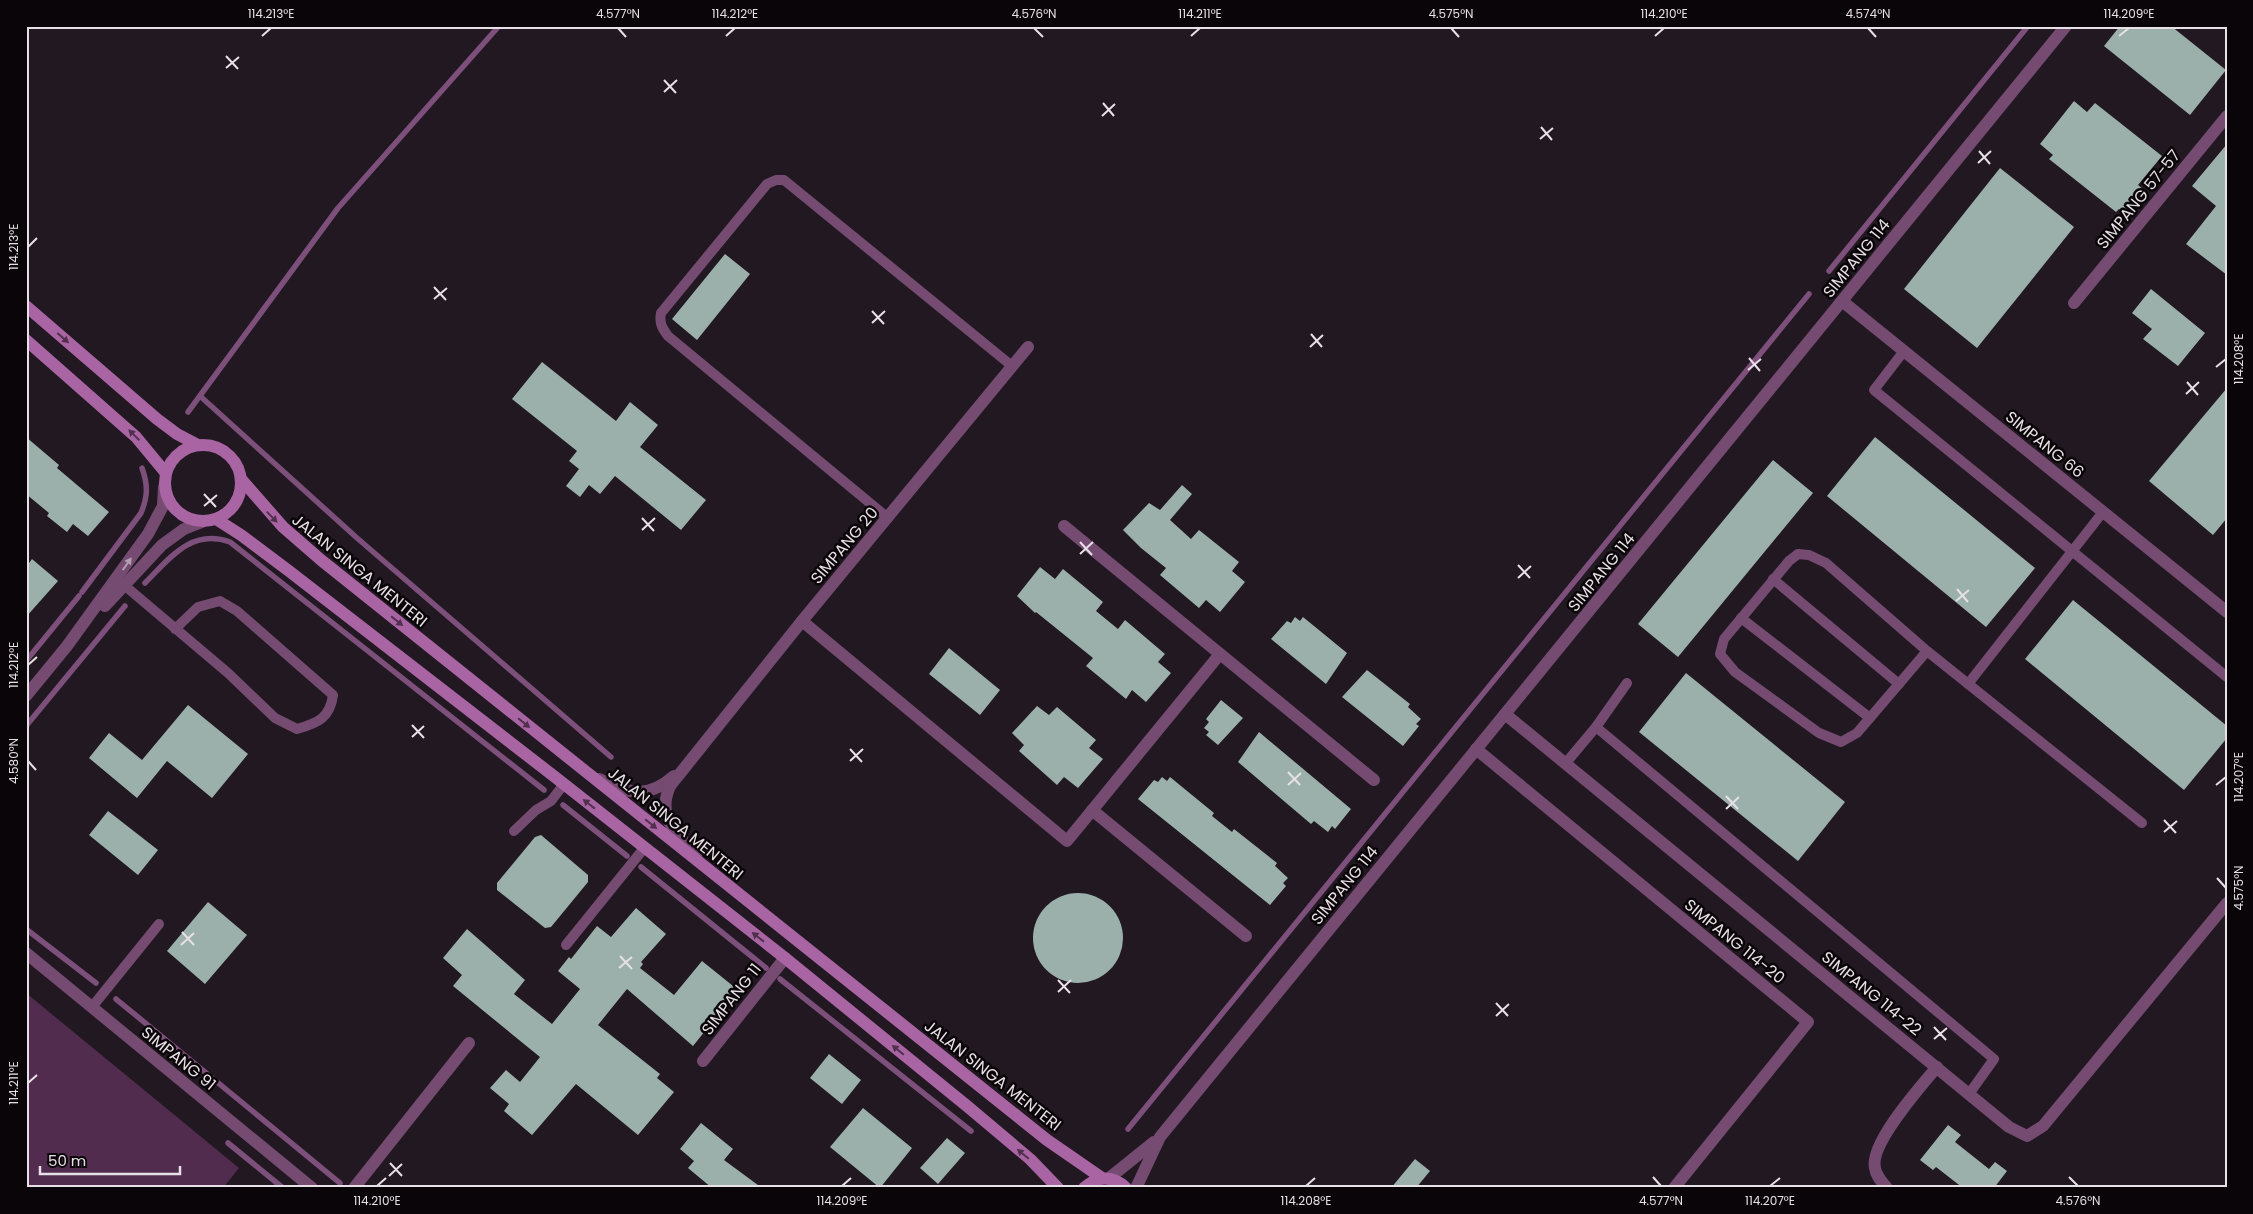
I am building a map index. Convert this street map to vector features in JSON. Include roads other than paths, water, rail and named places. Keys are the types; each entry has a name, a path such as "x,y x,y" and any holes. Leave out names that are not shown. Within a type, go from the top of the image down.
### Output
{"main road":[{"path":"26,306 157,419 177,434 198,445"},
{"path":"26,340 136,437 165,472"},
{"path":"198,445 213,446 227,453 237,465 241,479 240,492 235,504 227,513 216,519 202,522 188,519 176,511 168,500 164,487 165,472 172,459 184,449 198,445"},
{"name":"JALAN SINGA MENTERI","path":"241,479 282,527 587,774 1048,1140 1105,1179 1118,1182 1126,1188"},
{"path":"216,519 258,547 785,958 1030,1159 1058,1188"},
{"path":"1084,1188 1091,1182 1105,1179"}],"street":[{"name":"SIMPANG 114","path":"1136,1188 1160,1138 2066,26"},
{"name":"SIMPANG 57-57","path":"2074,302 2227,116"},
{"name":"SIMPANG 66","path":"1842,301 2227,612"},
{"name":"SIMPANG 20","path":"685,766 1028,347"},
{"path":"67,646 159,516 163,506 164,487"},
{"path":"26,696 67,646 162,544 184,529 202,522"},
{"path":"1064,526 1374,780"},
{"path":"802,621 1067,841 1220,654"},
{"name":"SIMPANG 114-22","path":"1505,714 1969,1094 2010,1127 2027,1136 2043,1126 2227,903"},
{"name":"SIMPANG 114-20","path":"1476,750 1808,1022 1674,1188"},
{"path":"587,774 633,793 646,792 659,787 685,766"},
{"path":"685,766 665,796 665,815 678,835 712,873"},
{"path":"1092,810 1246,936"},
{"name":"SIMPANG 91","path":"26,953 312,1188"},
{"name":"SIMPANG 11","path":"703,1061 785,958"},
{"path":"354,1188 469,1043"},
{"path":"1887,1188 1879,1178 1874,1166 1877,1150 1883,1135 1936,1067"},
{"name":"SIMPANG 114","path":"1105,1179 1160,1138"}],"lane":[{"path":"888,518 668,336 662,329 661,314 767,184 776,180 784,180 1012,366"},
{"path":"1904,351 1874,390 2227,678"},
{"path":"1968,684 2103,512"},
{"path":"1927,651 1857,733 1841,742 1820,732 1735,672 1720,654 1724,640 1772,580 1798,554 1809,555 1826,563 1927,651 2142,823"},
{"path":"1772,580 1899,684"},
{"path":"124,585 276,718 297,729 317,724 331,708 333,695 237,611 220,601 198,607 176,629"},
{"path":"1741,618 1870,718"},
{"path":"1565,764 1596,727 1627,682"},
{"path":"1596,727 1994,1059 1969,1094"},
{"path":"514,831 536,810 551,801 564,784"},
{"path":"566,945 645,847"},
{"path":"92,1007 158,924"}],"waterway":[{"path":"188,412 338,208 499,26"},
{"path":"1829,271 2028,26"},
{"path":"1128,1129 1809,294"},
{"path":"200,396 357,538 611,757"},
{"path":"82,592 141,513 146,491 142,468"},
{"path":"145,583 172,556 192,542 204,539 230,542 544,790"},
{"path":"26,661 79,596"},
{"path":"26,726 125,606"},
{"path":"563,805 627,856"},
{"path":"641,867 766,968"},
{"path":"26,929 96,983"},
{"path":"780,979 971,1131"},
{"path":"116,999 340,1183"},
{"path":"228,1143 283,1188"}]}
